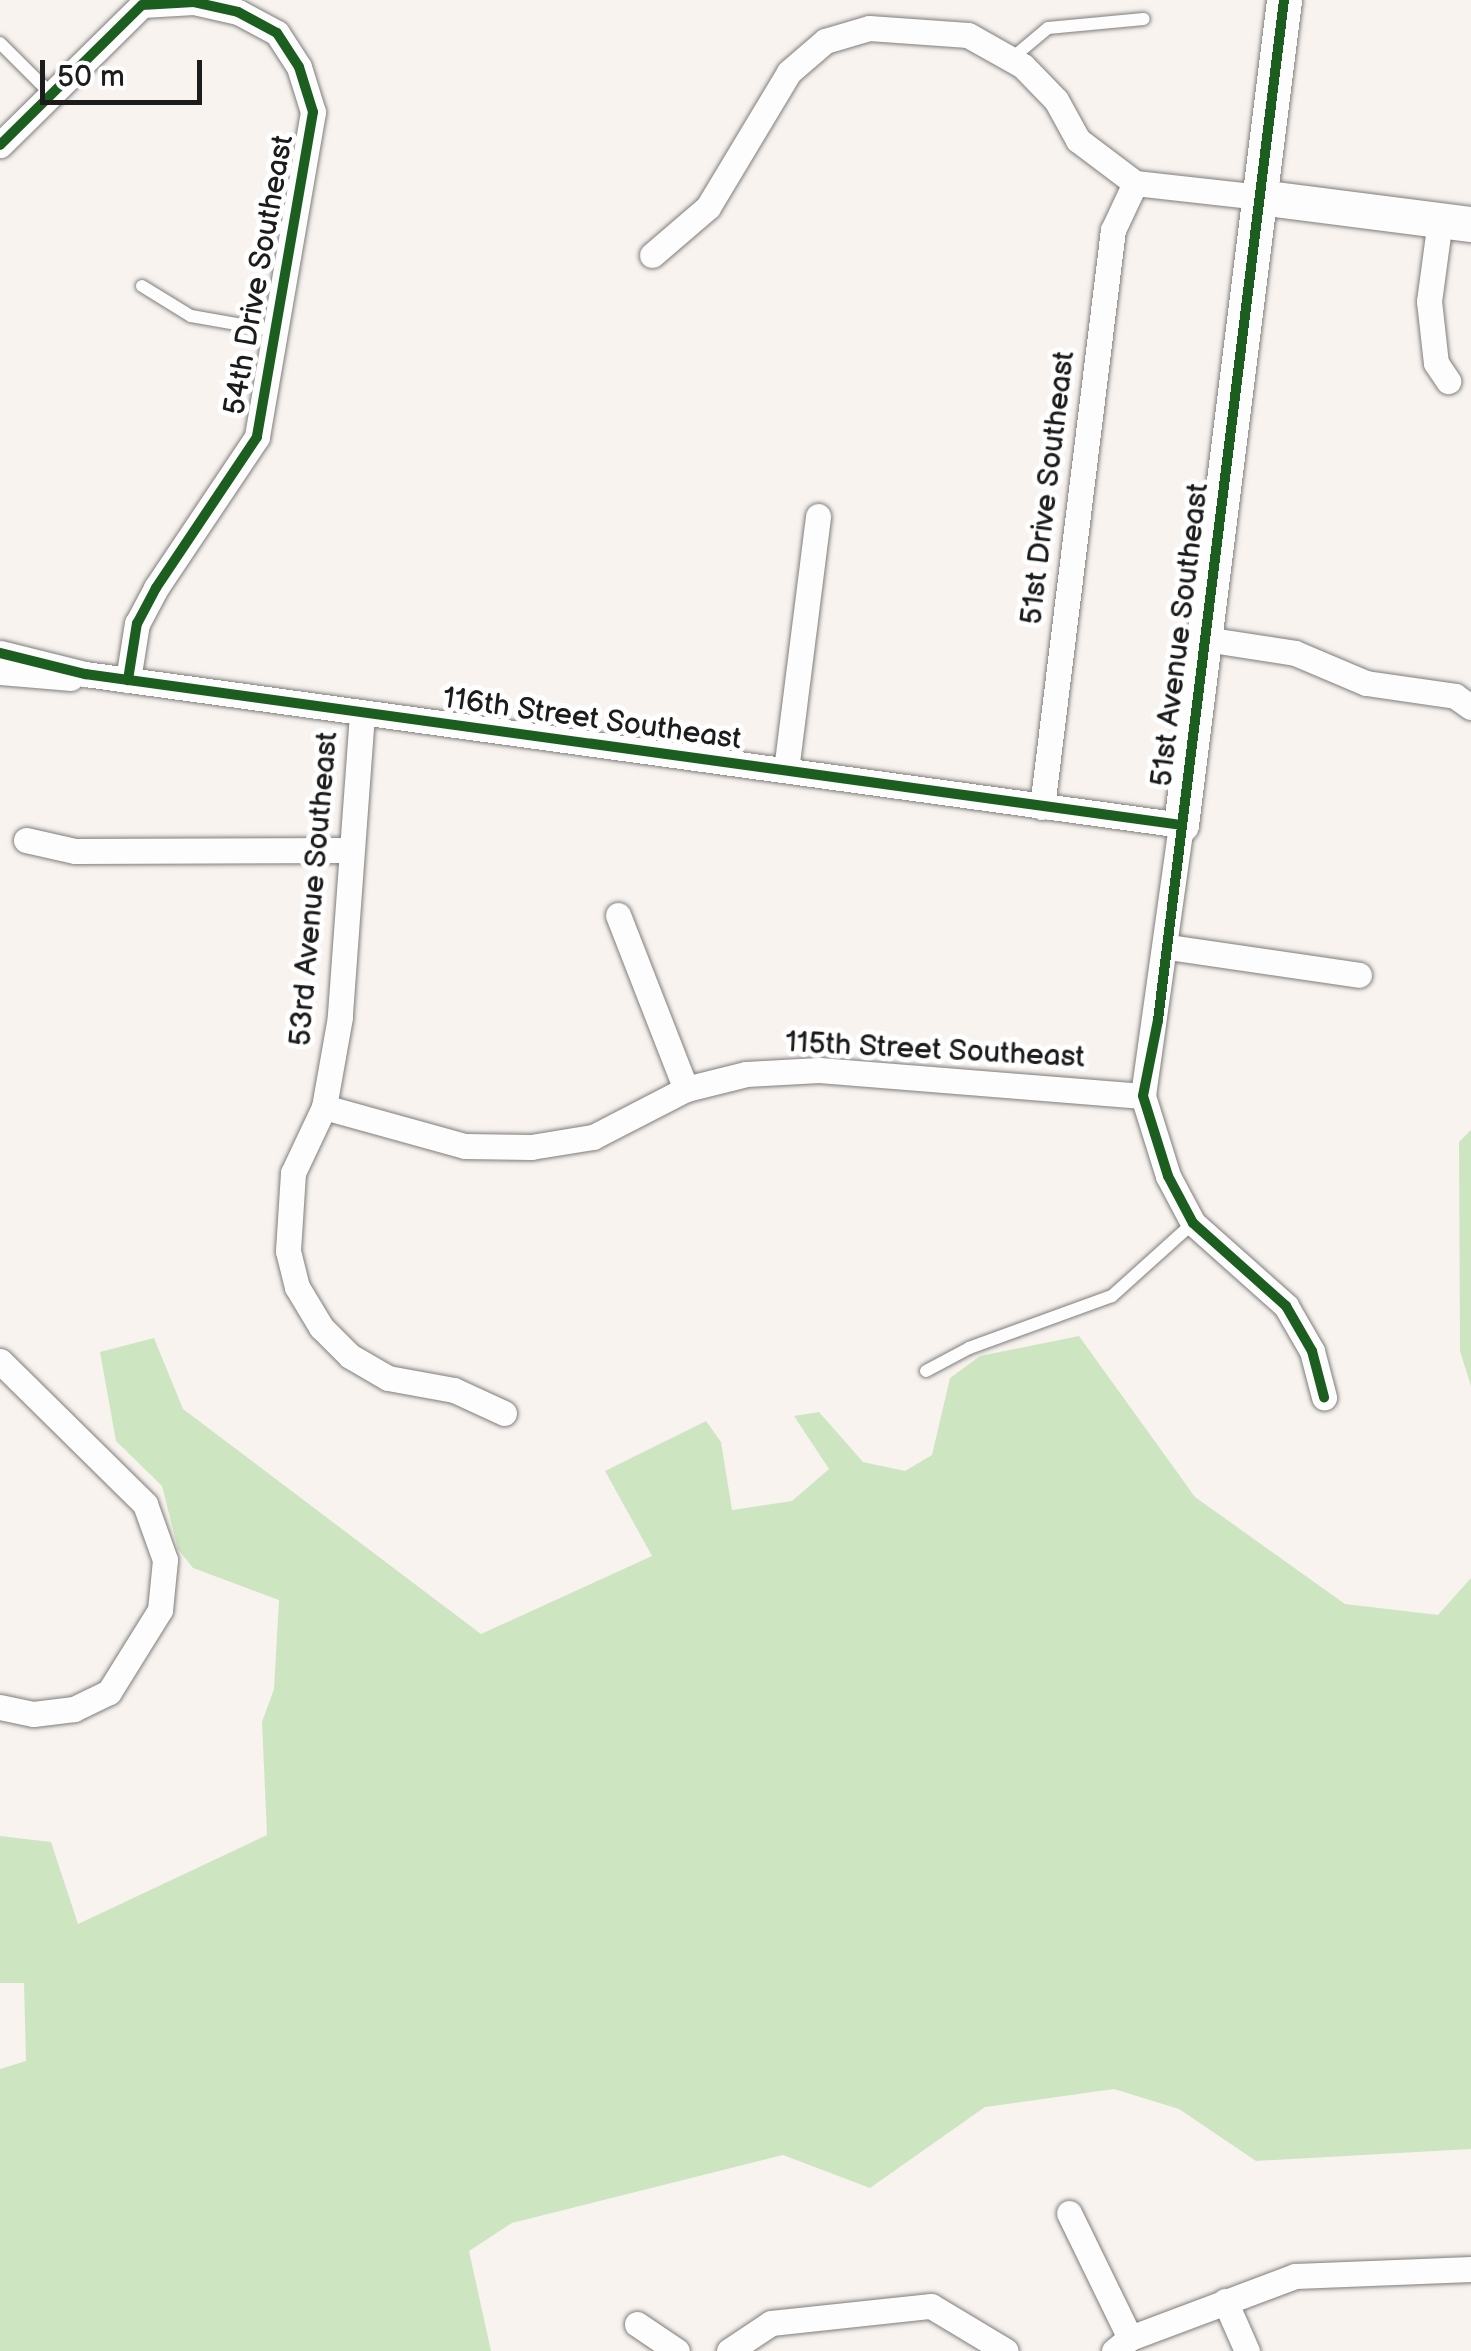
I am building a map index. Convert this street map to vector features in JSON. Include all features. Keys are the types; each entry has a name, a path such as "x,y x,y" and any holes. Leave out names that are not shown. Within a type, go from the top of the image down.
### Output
{"street":[{"name":"51st Avenue Southeast","path":"1284,0 1168,947 1143,1096 1168,1176 1193,1223 1286,1306 1312,1351 1324,1397"},
{"name":"54th Drive Southeast","path":"49,92 142,6 194,2 238,12 277,32 299,66 313,112 257,436 137,623 128,680"},
{"path":"652,255 708,207 772,95 826,42 869,28 919,28 968,35 1011,60 1056,100 1078,140 1136,183 1455,222 1429,301 1436,362 1448,381"},
{"path":"0,145 49,92"},
{"name":"51st Drive Southeast","path":"1042,807 1113,230 1136,183"},
{"path":"786,770 818,516"},
{"path":"1205,639 1295,653 1366,683 1455,696 1471,707"},
{"name":"116th Street Southeast","path":"0,652 85,674 1181,825"},
{"name":"116th Street Southeast","path":"0,672 63,680 85,674"},
{"name":"53rd Avenue Southeast","path":"362,714 348,850 340,1017 324,1107 286,1206 288,1251 313,1314 350,1356 388,1378 454,1390 504,1413"},
{"path":"26,840 76,850 348,850"},
{"path":"618,914 686,1090"},
{"path":"1168,947 1359,976"},
{"name":"115th Street Southeast","path":"324,1107 464,1146 531,1147 593,1138 686,1090 746,1074 819,1070 1143,1096"},
{"path":"0,1361 145,1504 165,1560 160,1610 109,1692 74,1709 33,1714 0,1707"},
{"path":"1069,2213 1122,2345 1225,2300 1295,2276 1471,2268"},
{"path":"1225,2300 1247,2351"},
{"path":"729,2351 771,2323 930,2306 1006,2351"},
{"path":"638,2324 677,2351"}],"lane":[{"path":"1011,60 1048,28 1144,19"},
{"path":"0,43 49,92"},
{"path":"142,286 190,316 278,331"},
{"path":"926,1371 969,1348 1112,1296 1193,1223"}],"green space":[{"path":"1471,1130 1471,1386 1460,1351 1459,1142"},
{"path":"1079,1336 1195,1497 1345,1604 1438,1615 1471,1578 1471,2149 1256,2161 1179,2109 1114,2089 985,2107 870,2188 783,2155 512,2223 469,2251 491,2351 0,2351 0,2069 26,2061 24,1983 0,1983 0,1836 51,1842 78,1924 267,1835 262,1722 274,1689 279,1600 193,1568 178,1549 162,1486 116,1441 100,1352 154,1338 183,1409 481,1634 652,1556 605,1471 706,1421 721,1442 732,1510 792,1501 829,1469 794,1416 819,1412 863,1462 905,1471 932,1455 950,1378 980,1356"}],"cycle path":[{"path":"1284,0 1158,1020 1143,1096 1168,1176 1193,1223 1286,1306 1312,1351 1324,1397"},
{"path":"0,145 142,5 194,2 238,12 277,33 299,67 313,112 257,437 156,588 137,623 128,680"},
{"path":"0,653 85,674 1181,825"}]}
